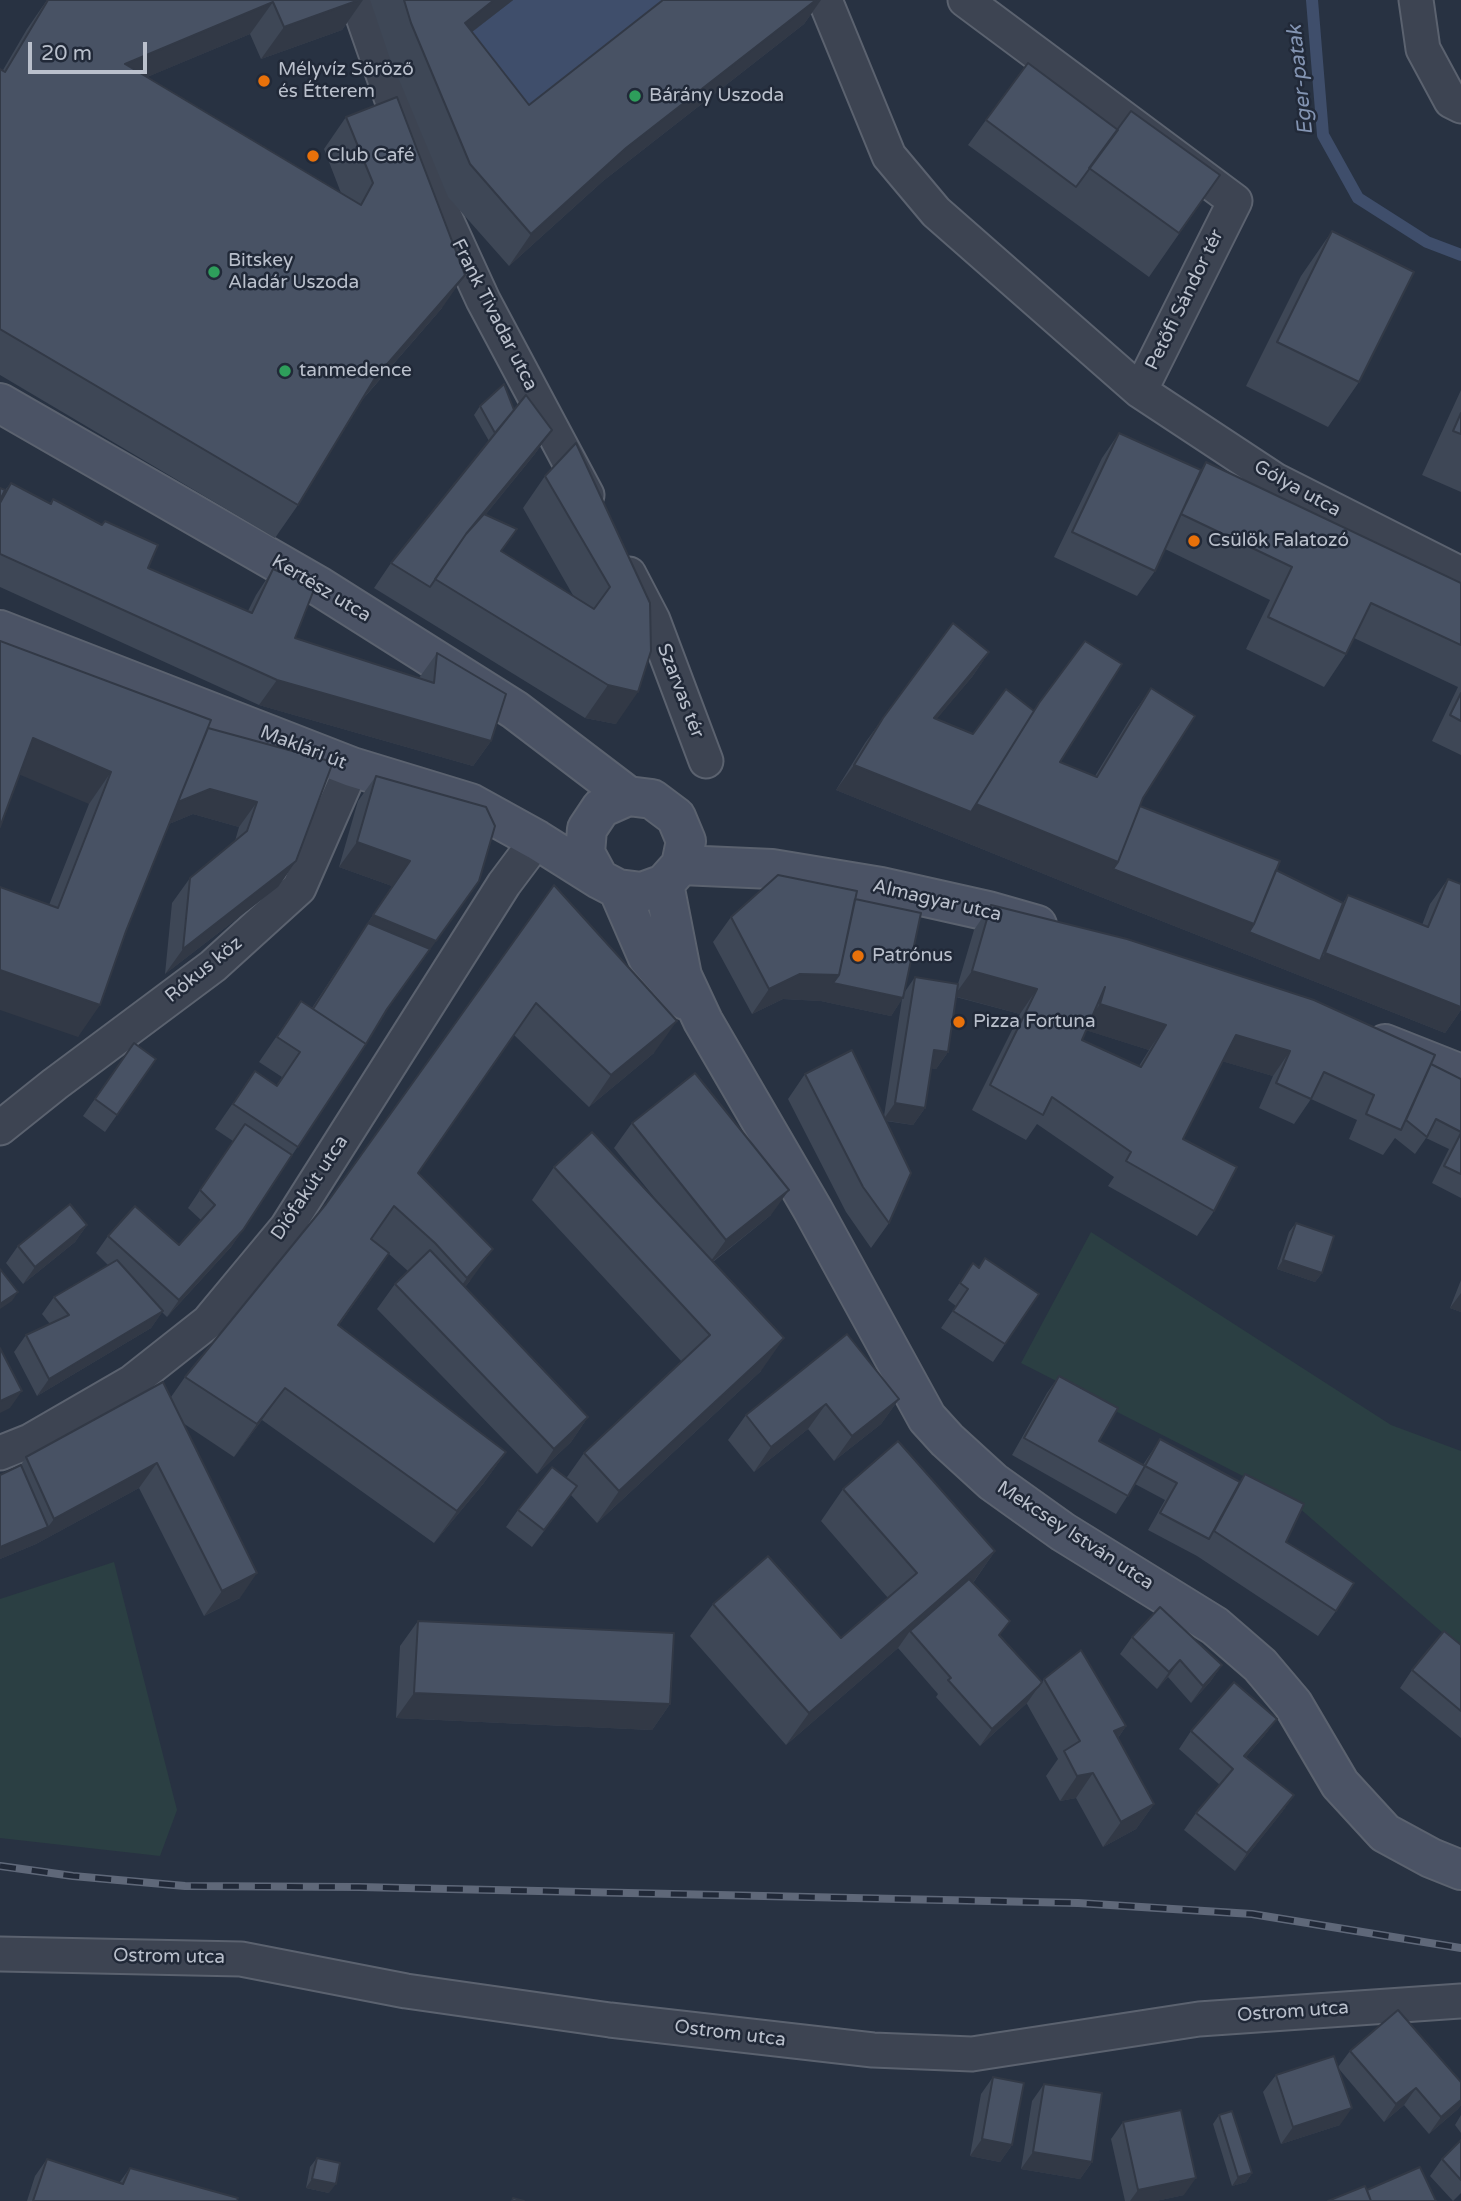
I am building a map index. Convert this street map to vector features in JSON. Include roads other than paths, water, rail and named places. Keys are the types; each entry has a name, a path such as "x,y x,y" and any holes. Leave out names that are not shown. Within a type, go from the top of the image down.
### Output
{"street":[{"name":"Frank Tivadar utca","path":"357,0 394,106 483,300 653,620"},
{"name":"Petőfi Sándor tér","path":"825,0 889,156 936,212 1140,391 1235,201 965,0"},
{"path":"1416,0 1423,49 1451,101 1461,106"},
{"name":"Gólya utca","path":"1140,391 1276,480 1461,574"},
{"name":"Kertész utca","path":"0,403 332,594 515,710 628,796"},
{"name":"Szarvas tér","path":"653,620 706,761"},
{"name":"Maklári út","path":"0,630 352,767 470,803 608,884"},
{"name":"Rókus köz","path":"0,1128 213,966 299,888 352,767"},
{"path":"628,796 652,799 676,817 686,841 673,874 642,892 608,884 585,853 587,829 601,808 628,796"},
{"name":"Diófakút utca","path":"0,1453 30,1441 132,1382 208,1322 287,1227 504,884 537,841"},
{"name":"Almagyar utca","path":"673,874 772,869 881,887 988,911 1069,933"},
{"name":"Mekcsey István utca","path":"673,874 682,976 703,1021 813,1210 927,1418 993,1482 1063,1532 1215,1626 1260,1665 1293,1704 1340,1784 1385,1833 1431,1858 1461,1870"},
{"name":"Mekcsey István utca","path":"608,884 648,958 703,1021"},
{"path":"1358,1033 1461,1074"},
{"name":"Ostrom utca","path":"0,1954 241,1959 406,1991 610,2020 873,2050 972,2054 1199,2019 1461,2001"}],"water":[{"path":"513,0 682,0 506,137 442,55"}],"waterway":[{"name":"Eger-patak","path":"1312,0 1323,135 1358,198 1427,242 1461,255"}],"railway":[{"path":"0,1866 185,1886 359,1887 1078,1903 1252,1914 1461,1948"}],"place":[{"name":"Mélyvíz Söröző és Étterem","path":"264,81"},
{"name":"Bárány Uszoda","path":"635,96"},
{"name":"Club Café","path":"313,156"},
{"name":"Bitskey Aladár Uszoda","path":"214,272"},
{"name":"tanmedence","path":"285,371"},
{"name":"Csülök Falatozó","path":"1194,541"},
{"name":"Patrónus","path":"858,956"},
{"name":"Pizza Fortuna","path":"959,1022"}]}
